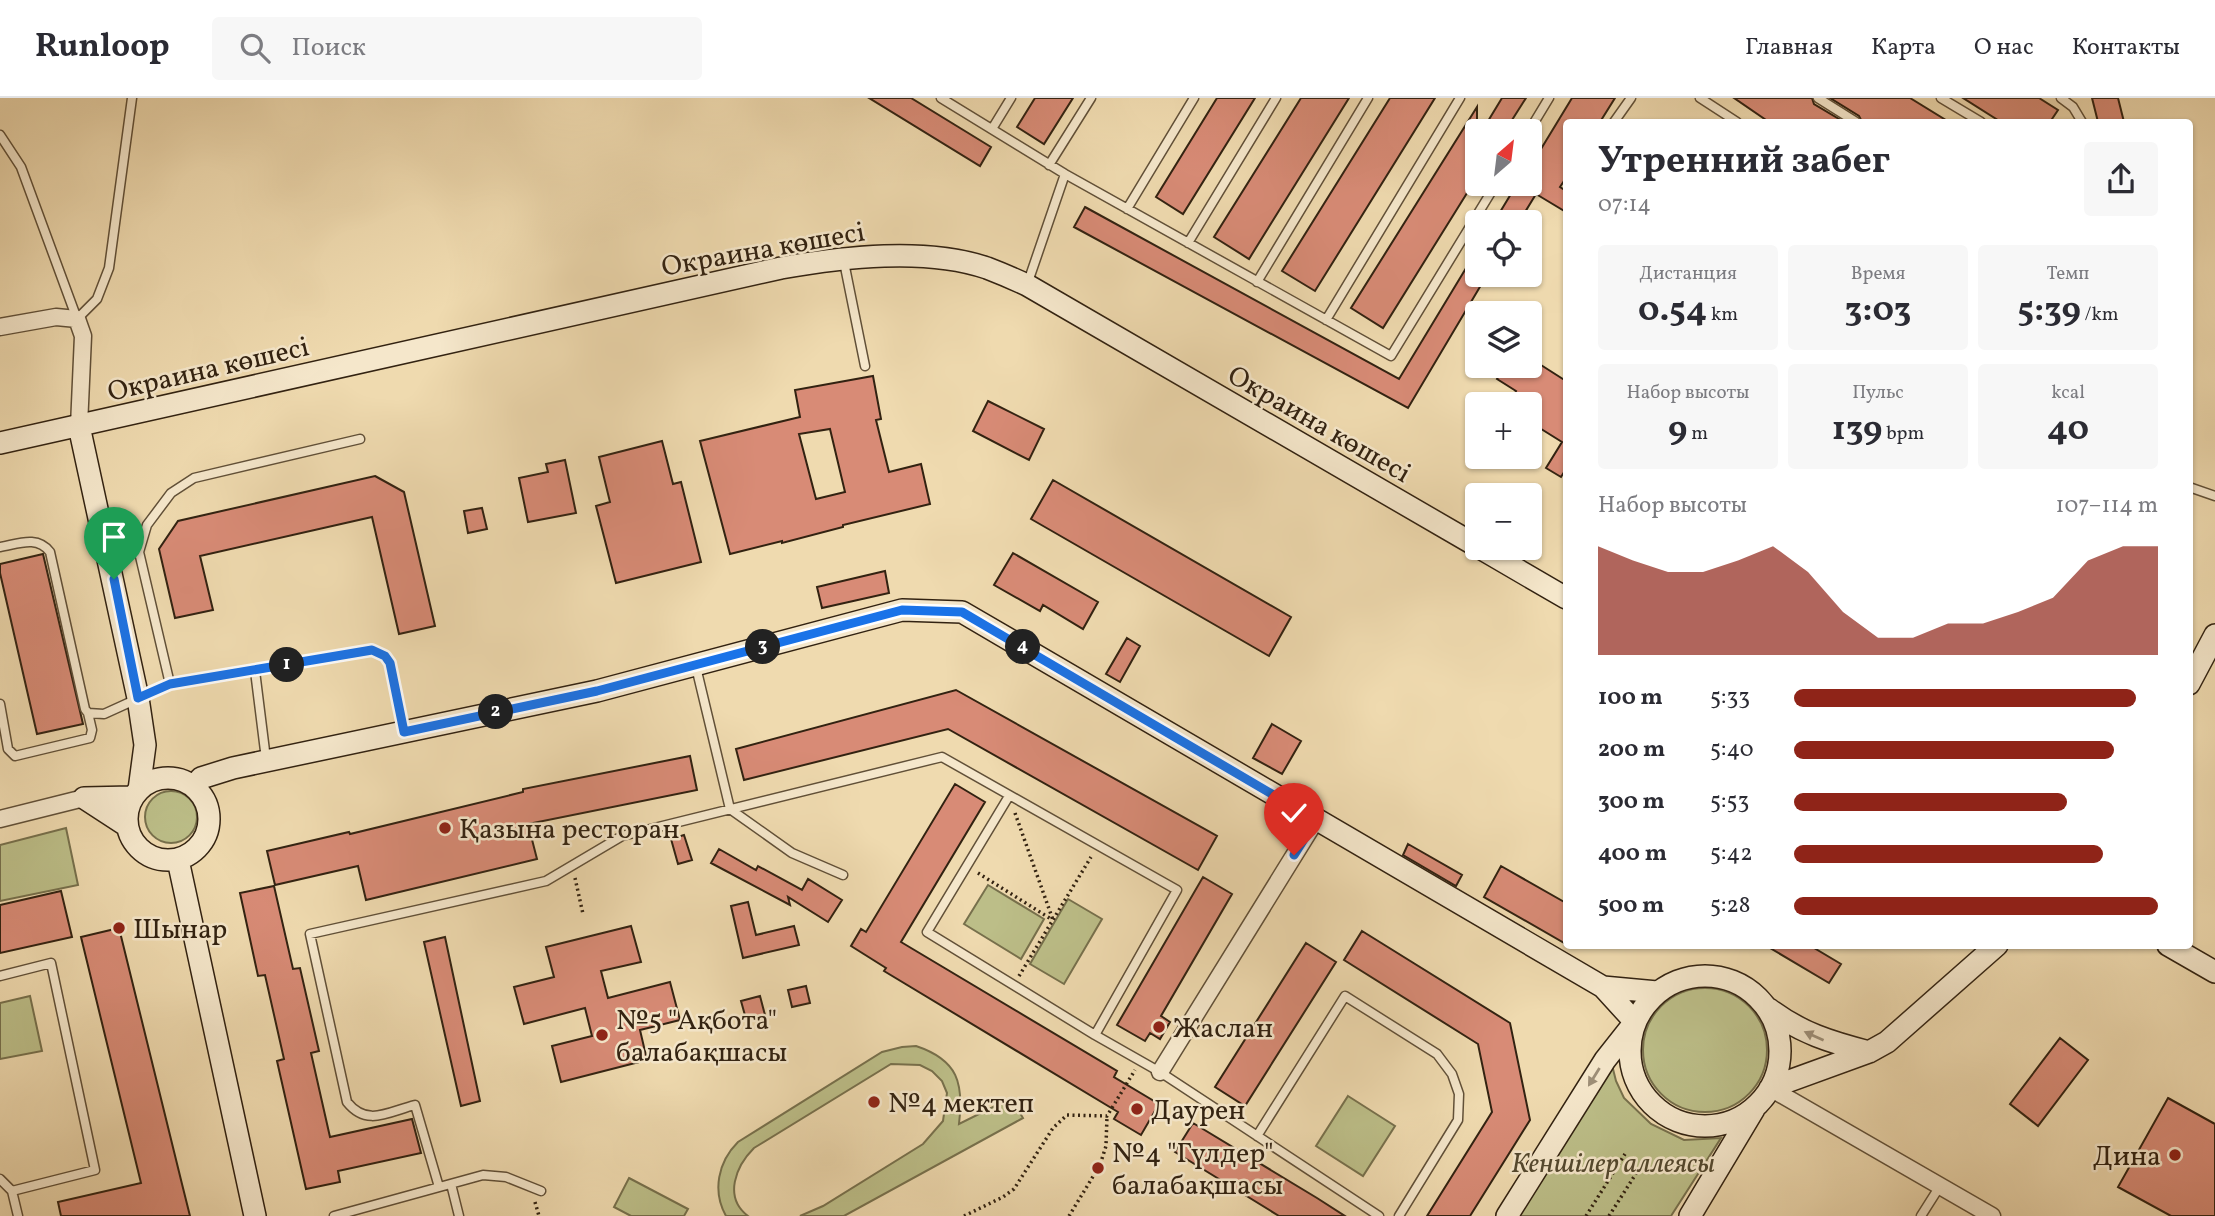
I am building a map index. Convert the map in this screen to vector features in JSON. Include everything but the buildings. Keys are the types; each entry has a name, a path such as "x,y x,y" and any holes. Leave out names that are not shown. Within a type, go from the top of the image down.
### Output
{"street":[{"name":"Окраина көшесі","path":"0,443 767,271 883,255 950,260 985,267 1027,285 1465,539"},
{"path":"0,327 56,317 77,319 83,336 79,426 114,579 145,745 136,793 127,811 127,826 133,841 152,858 178,860 192,853 204,841 210,825 209,807 195,786 181,779 166,777 153,780 136,793 84,799 0,818"},
{"name":"Окраина көшесі","path":"1500,560 1563,596"},
{"path":"195,786 201,778 210,774 597,691 902,610 962,612 1603,987 1635,1022"},
{"path":"2193,676 2215,635"},
{"path":"145,745 166,777"},
{"path":"84,799 127,826"},
{"path":"1160,1072 1316,820"},
{"path":"178,860 255,1216"},
{"path":"1770,1088 1868,1052 1887,1042 1993,949"},
{"path":"2175,949 2215,972"},
{"path":"1507,1216 1605,1060 1644,1006 1657,992 1672,983 1688,977 1714,977 1740,984 1790,1024 1824,1040 1868,1052"},
{"path":"1603,987 1657,992"},
{"path":"1690,1216 1755,1108 1770,1088 1777,1072 1780,1055 1777,1031 1766,1007"},
{"path":"1635,1022 1630,1038 1632,1072 1648,1101 1661,1112 1684,1123 1709,1126 1741,1117 1755,1108"},
{"path":"1770,1088 1992,1216"}],"lane":[{"path":"0,135 20,167 77,319 97,299 109,268 132,98"},
{"path":"941,98 1049,165 1391,356 1489,196"},
{"path":"992,129 1011,98"},
{"path":"1049,165 1091,98"},
{"path":"1127,209 1194,98"},
{"path":"1188,243 1276,98"},
{"path":"1257,282 1368,98"},
{"path":"1326,320 1460,98"},
{"path":"1536,119 1549,98"},
{"path":"1619,119 1631,98"},
{"path":"1700,98 1732,119"},
{"path":"1818,98 1851,119"},
{"path":"1941,98 1976,119"},
{"path":"2061,98 2073,107 2080,119"},
{"path":"1027,285 1065,174"},
{"path":"843,259 865,366"},
{"path":"170,684 139,552 147,525 172,493 194,478 360,439"},
{"path":"2193,488 2215,496"},
{"path":"0,547 33,541 45,546 50,552 92,730 90,738 15,756 8,749 0,704"},
{"path":"88,713 104,714 170,684 372,650 385,656 390,663 404,732"},
{"path":"695,665 730,809 792,853 843,875"},
{"path":"254,671 266,761"},
{"path":"439,1187 415,1105 367,1118 356,1113 347,1102 310,934 546,881 622,836 942,757 1177,890 1095,1035"},
{"path":"1009,796 927,932 1160,1072 1379,1216"},
{"path":"0,976 51,963 95,1170 12,1191"},
{"path":"1257,1136 1345,996 1437,1054 1452,1074 1459,1094 1458,1120 1399,1216"},
{"path":"334,1216 483,1175 506,1177 541,1191"},
{"path":"0,1179 12,1191 18,1216"},
{"path":"451,1184 459,1216"},
{"path":"1921,1216 1940,1186"}],"path":[{"path":"1009,796 1053,920"},
{"path":"1013,985 1098,846"},
{"path":"573,865 583,914"},
{"path":"967,866 1053,920"},
{"path":"1069,1216 1100,1165 1106,1146 1107,1116 1141,1061"},
{"path":"964,1216 1003,1198 1014,1189 1053,1128 1067,1115 1107,1116"},
{"path":"1586,1216 1625,1154"},
{"path":"1609,1216 1644,1161"}],"green space":[{"path":"171,791 190,798 197,817 190,836 171,843 152,836 145,817 152,798"},
{"path":"66,828 78,885 0,901 0,845"},
{"path":"988,885 1044,919 1021,959 964,924"},
{"path":"1068,899 1102,919 1064,984 1030,964"},
{"path":"1705,988 1729,993 1749,1006 1762,1026 1767,1050 1762,1074 1749,1094 1729,1107 1705,1112 1681,1107 1661,1094 1648,1074 1643,1050 1648,1026 1661,1006 1681,993"},
{"path":"30,996 42,1051 0,1059 0,1003"},
{"path":"916,1046 941,1058 955,1075 960,1096 959,1124 1011,1098 1023,1118 844,1216 800,1216 823,1206 923,1144 943,1121 947,1093 942,1081 932,1071 920,1065 891,1064 754,1148 738,1172 734,1191 740,1208 748,1216 726,1216 719,1197 719,1177 726,1158 738,1142 882,1052"},
{"name":"Кеншілер аллеясы","path":"1612,1065 1624,1098 1651,1124 1684,1140 1721,1138 1671,1216 1517,1216"},
{"path":"1348,1096 1395,1126 1363,1176 1316,1146"},
{"path":"629,1178 688,1209 684,1216 631,1216 614,1207"}],"place":[{"name":"Қазына ресторан","path":"445,828"},
{"name":"Шынар","path":"119,928"},
{"name":"Жаслан","path":"1159,1027"},
{"name":"№5 \"Ақбота\" балабақшасы","path":"602,1035"},
{"name":"№4 мектеп","path":"874,1102"},
{"name":"Даурен","path":"1137,1109"},
{"name":"Дина","path":"2175,1155"},
{"name":"№4 \"Гүлдер\" балабақшасы","path":"1098,1168"}],"route":[{"path":"114,579 138,698 170,684 372,650 385,656 390,663 404,732 597,691 902,610 962,612 1316,820 1294,855"}]}
